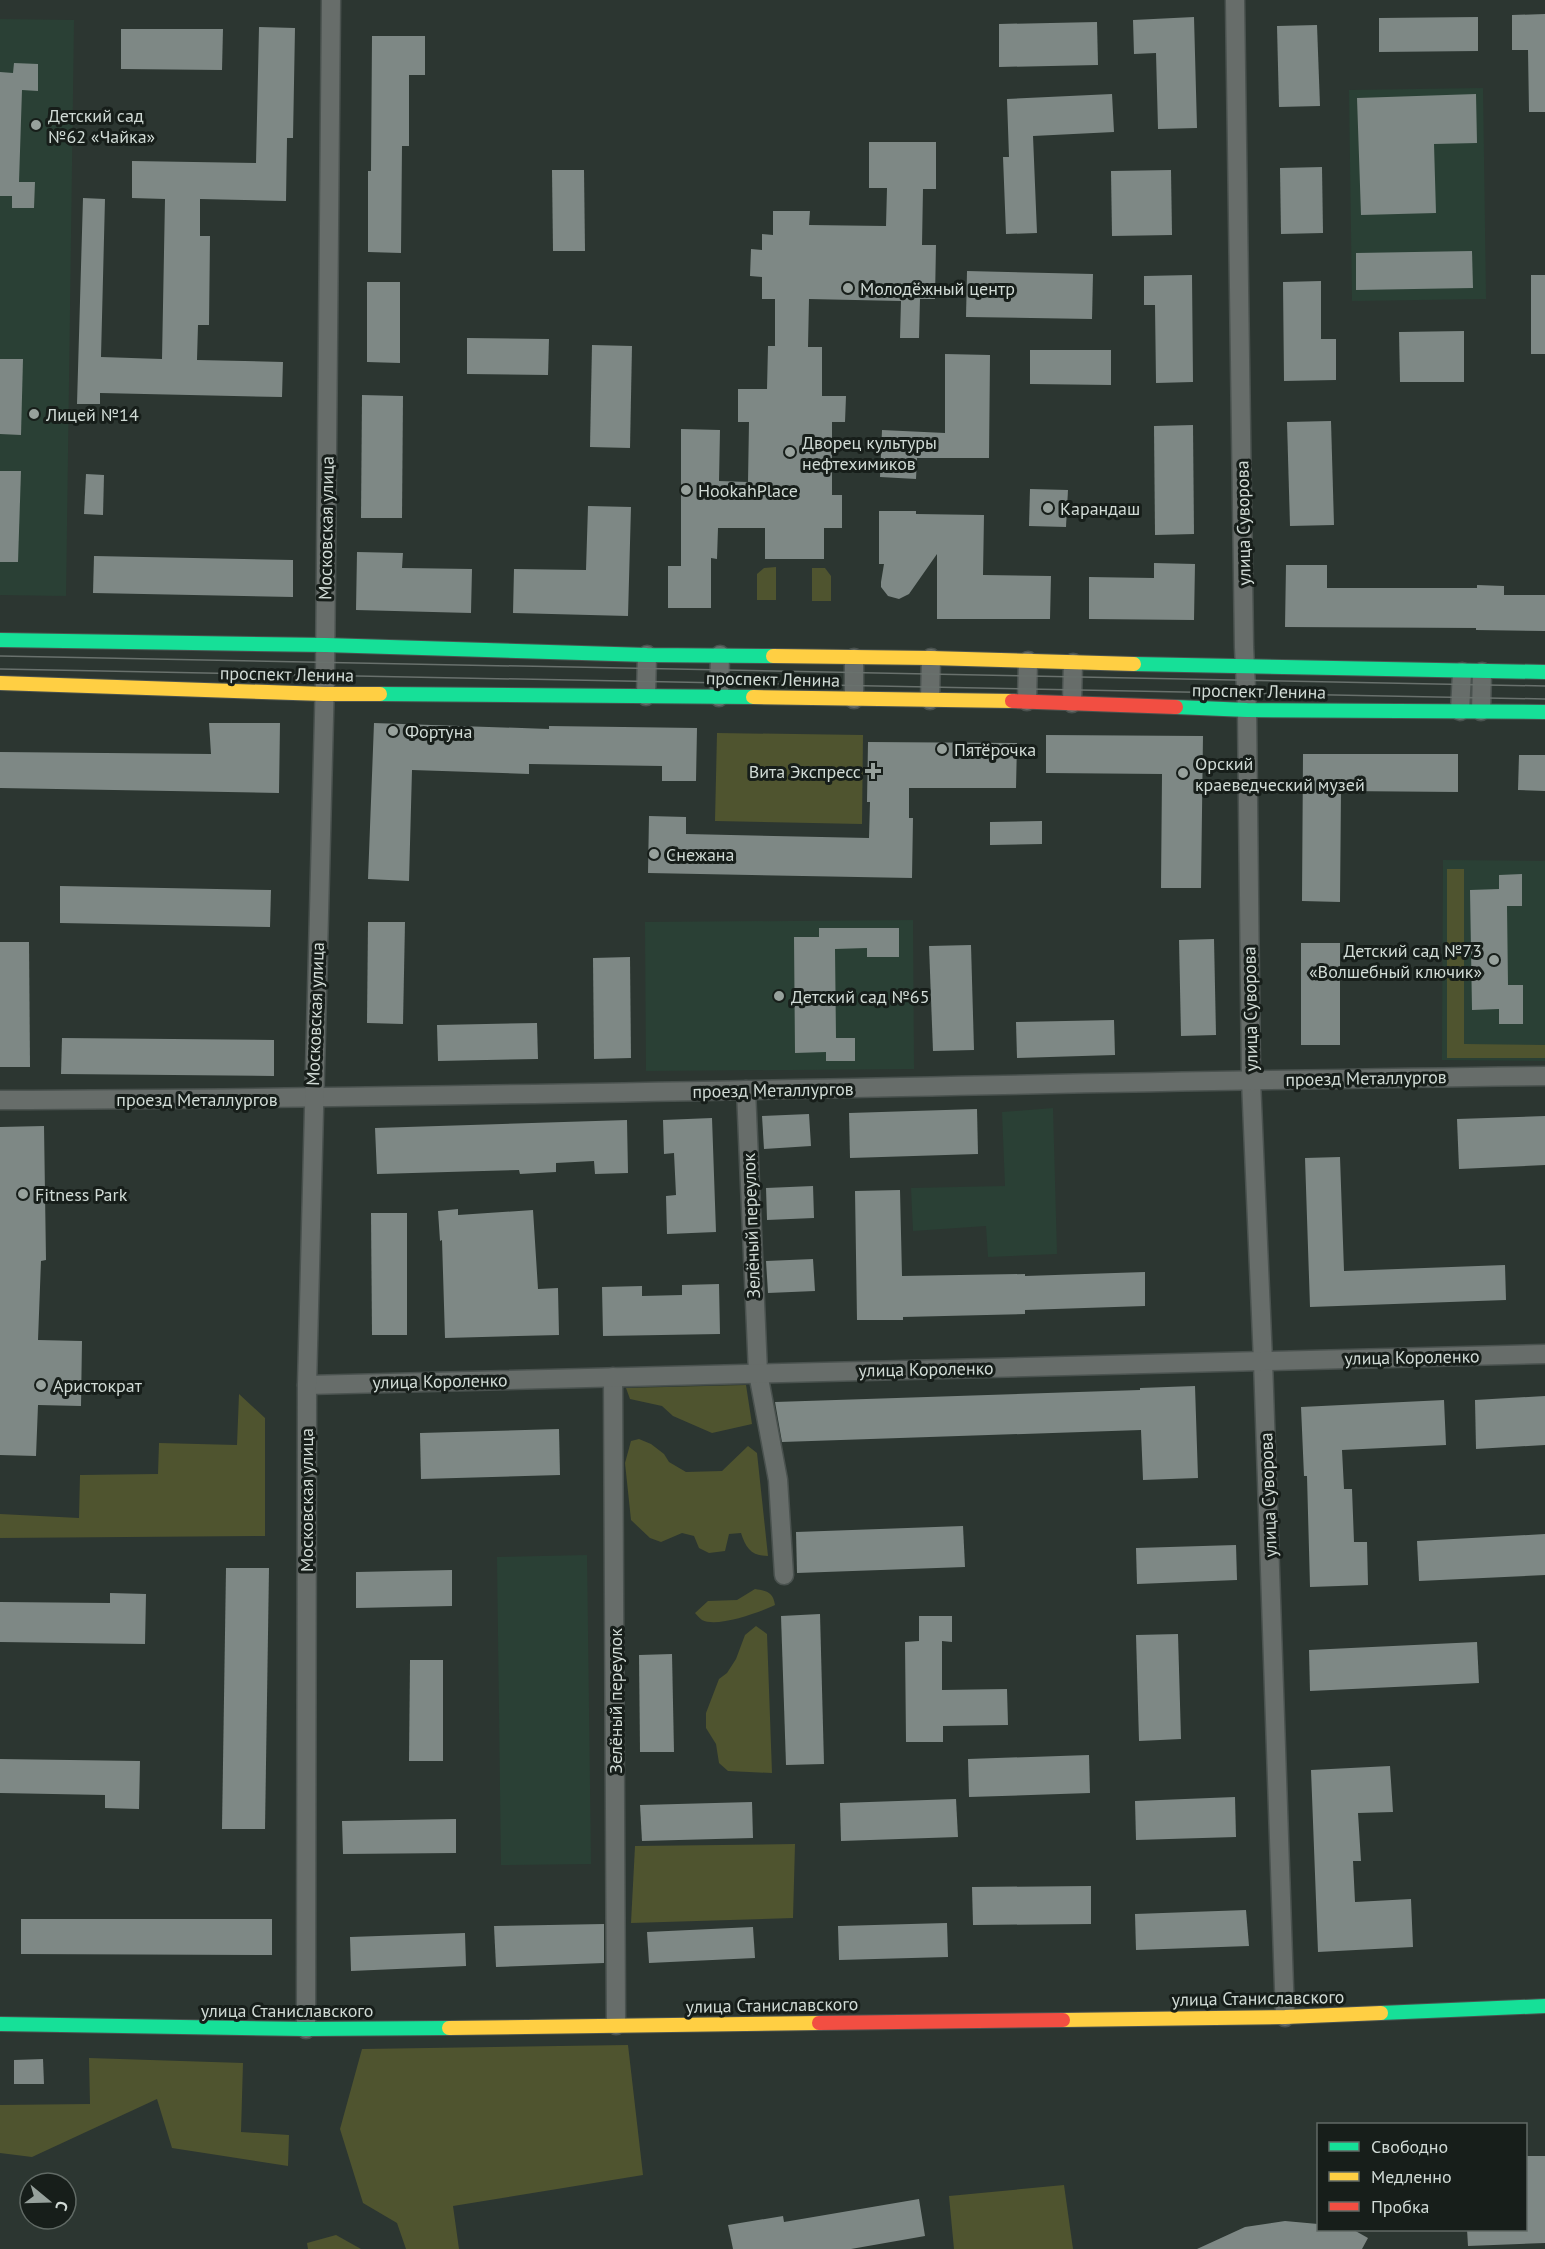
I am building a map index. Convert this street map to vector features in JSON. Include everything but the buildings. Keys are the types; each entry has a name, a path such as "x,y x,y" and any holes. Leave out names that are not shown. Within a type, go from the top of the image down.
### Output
{"main road":[{"name":"проспект Ленина","path":"0,640 1545,672"},
{"name":"проспект Ленина","path":"0,683 324,694 1028,701 1247,710 1545,712"},
{"name":"улица Станиславского","path":"0,2024 306,2029 1285,2017 1545,2006"}],"street":[{"name":"Московская улица","path":"306,2029 307,1384 312,1099 325,645 331,0"},
{"name":"улица Суворова","path":"1235,0 1251,1080 1263,1360 1285,2017"},
{"path":"646,696 647,655"},
{"path":"719,697 720,655"},
{"path":"854,658 854,699"},
{"path":"930,700 931,658"},
{"path":"1028,661 1028,701"},
{"path":"1072,703 1073,663"},
{"path":"1460,711 1462,672"},
{"path":"1481,711 1482,672"},
{"name":"проезд Металлургов","path":"0,1100 312,1099 1545,1076"},
{"name":"Зелёный переулок","path":"746,1090 758,1373 778,1480 784,1575"},
{"name":"улица Короленко","path":"307,1384 1545,1354"},
{"name":"Зелёный переулок","path":"613,1377 616,2025"}],"shaded area":[{"name":"Лицей №14","path":"0,19 74,20 66,596 0,595"},
{"path":"1483,88 1486,299 1352,301 1349,90"},
{"name":"Детский сад №73 «Волшебный ключик»","path":"1443,860 1545,861 1545,1061 1442,1060"},
{"name":"Детский сад №65","path":"913,920 914,1069 646,1071 645,922"},
{"path":"1053,1108 1057,1254 988,1257 986,1226 913,1231 911,1188 1005,1186 1002,1112"},
{"path":"587,1555 591,1864 501,1865 497,1557"}],"green space":[{"path":"776,567 776,600 757,600 757,574 764,568"},
{"path":"812,568 825,568 831,576 831,601 812,601"},
{"path":"717,733 863,735 862,824 715,821"},
{"path":"1447,869 1464,869 1464,1044 1545,1045 1545,1058 1447,1058"},
{"path":"746,1385 752,1424 712,1433 673,1416 662,1406 630,1399 626,1388"},
{"path":"239,1394 265,1418 265,1536 0,1538 0,1514 79,1518 80,1475 158,1474 159,1443 237,1445"},
{"path":"639,1439 651,1444 664,1454 669,1462 686,1472 722,1471 748,1446 757,1453 768,1556 753,1553 741,1533 729,1534 725,1551 709,1553 699,1548 694,1536 682,1533 661,1542 650,1538 631,1520 625,1463 631,1441"},
{"path":"755,1589 769,1593 775,1605 728,1621 718,1622 702,1620 695,1613 708,1601 737,1600"},
{"path":"756,1626 767,1634 772,1773 728,1771 719,1763 716,1744 706,1728 706,1713 719,1679 727,1673 736,1659 745,1635"},
{"path":"795,1844 793,1918 631,1923 635,1846"},
{"path":"628,2045 643,2175 453,2206 459,2249 406,2249 397,2223 363,2203 340,2129 362,2049"},
{"path":"89,2058 243,2063 241,2132 289,2135 288,2166 172,2148 157,2099 32,2157 0,2153 0,2105 90,2104"},
{"path":"1064,2185 1073,2249 954,2249 949,2196"},
{"path":"336,2235 361,2249 308,2249 307,2243"}],"tram line":[{"path":"0,656 1545,686"},
{"path":"0,669 1545,699"}],"traffic: fast":[{"path":"0,640 773,656"},
{"path":"1134,664 1545,672"},
{"path":"380,694 753,697"},
{"path":"1176,707 1247,710 1545,712"},
{"path":"1381,2013 1545,2006"},
{"path":"0,2024 306,2029 449,2028"}],"traffic: slow":[{"path":"773,656 1134,664"},
{"path":"0,683 380,694"},
{"path":"753,697 1012,701"},
{"path":"1063,2020 1285,2017 1381,2013"},
{"path":"449,2028 819,2023"}],"traffic: jam":[{"path":"1012,701 1176,707"},
{"path":"819,2023 1063,2020"}],"place":[{"name":"Детский сад №62 «Чайка»","path":"36,125"},
{"name":"Молодёжный центр","path":"848,288"},
{"name":"Лицей №14","path":"34,414"},
{"name":"Дворец культуры нефтехимиков","path":"790,452"},
{"name":"HookahPlace","path":"686,490"},
{"name":"Карандаш","path":"1048,508"},
{"name":"Фортуна","path":"393,731"},
{"name":"Пятёрочка","path":"942,749"},
{"name":"Вита Экспресс","path":"873,771"},
{"name":"Орский краеведческий музей","path":"1183,773"},
{"name":"Снежана","path":"654,854"},
{"name":"Детский сад №73 «Волшебный ключик»","path":"1494,960"},
{"name":"Детский сад №65","path":"779,996"},
{"name":"Fitness Park","path":"23,1194"},
{"name":"Аристократ","path":"41,1385"}]}
